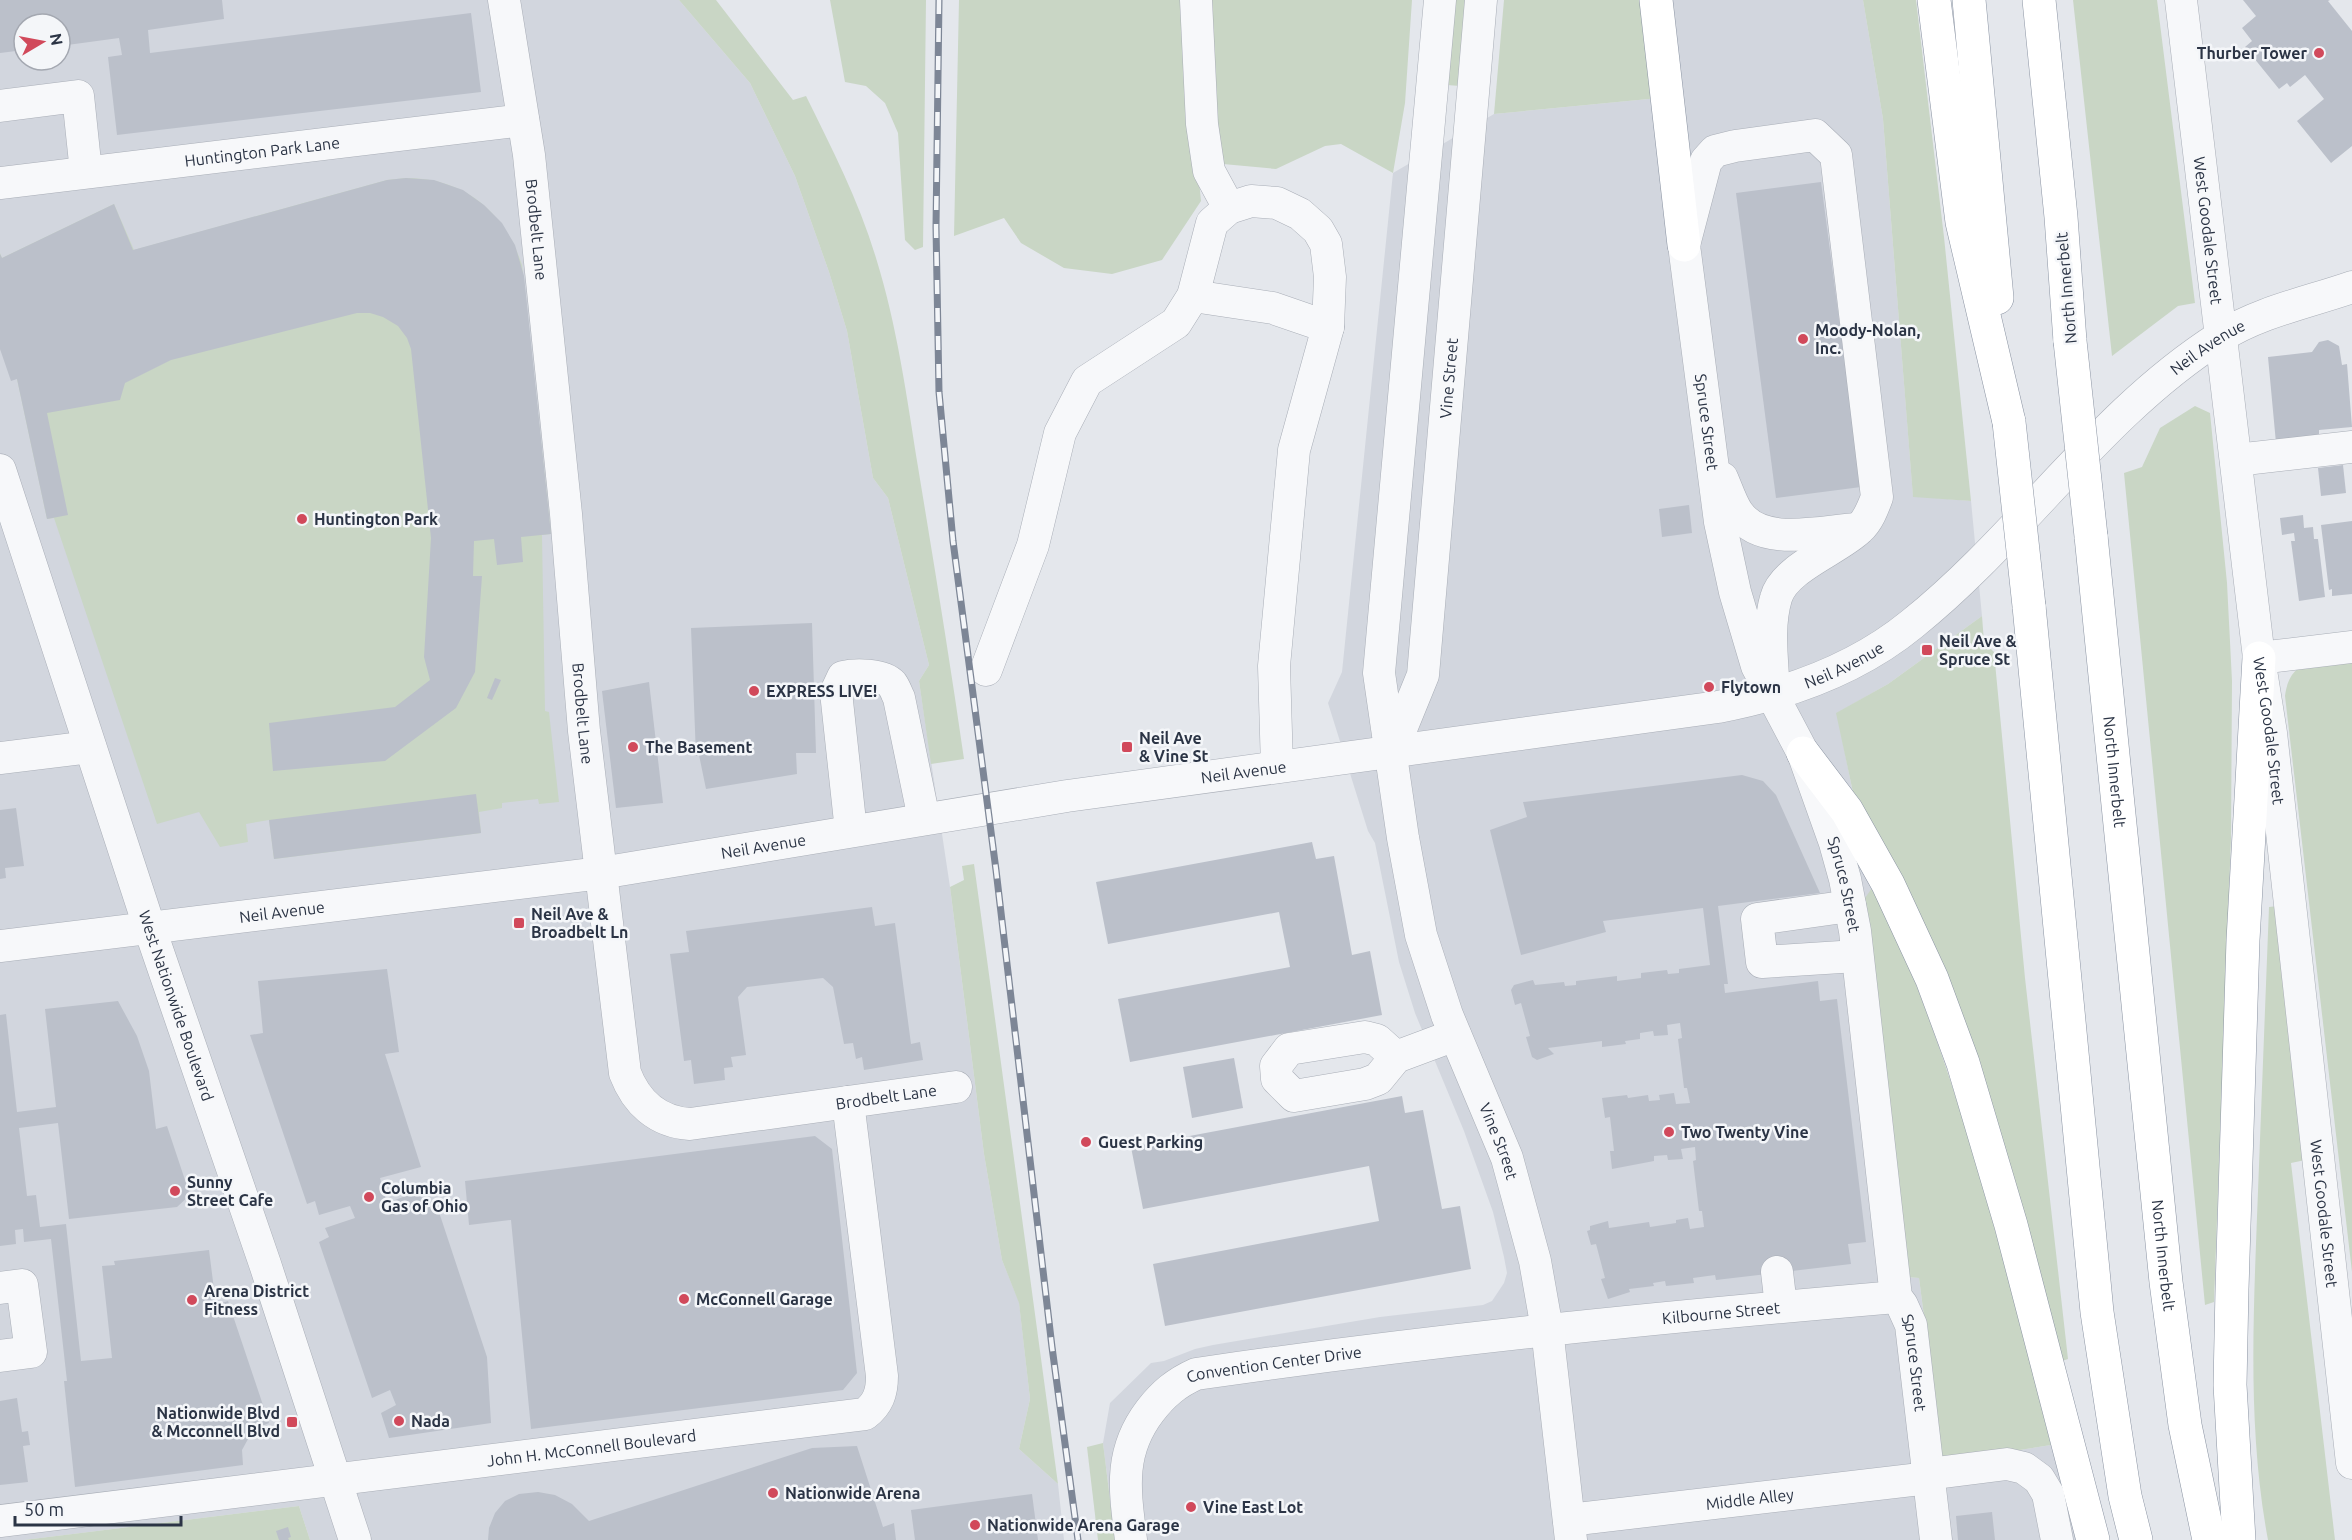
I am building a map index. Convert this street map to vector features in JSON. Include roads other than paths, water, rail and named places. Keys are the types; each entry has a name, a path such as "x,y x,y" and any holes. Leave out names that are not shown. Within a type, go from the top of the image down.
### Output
{"highway":[{"path":"1656,0 1684,245"},
{"path":"1934,0 1962,222 2009,422"},
{"path":"1970,0 2009,422 2097,1312 2125,1496 2136,1540"},
{"name":"North Innerbelt","path":"2039,0 2061,217 2070,341 2166,1282 2185,1425 2209,1540"},
{"path":"2239,1540 2230,1385 2243,940 2259,658"},
{"path":"1803,753 1847,811 1888,885 1932,979 1963,1063 2011,1225 2093,1540"}],"street":[{"name":"Brodbelt Lane","path":"504,0 530,167 566,514 584,731 625,1073 630,1086 648,1109 674,1122 690,1124 956,1087"},
{"path":"1196,0 1202,124 1209,171 1229,208"},
{"name":"Vine Street","path":"1440,0 1418,264 1379,673 1407,860 1421,935 1455,1035 1503,1148 1535,1261 1547,1329 1570,1530"},
{"name":"Vine Street","path":"1392,752 1423,675 1481,0"},
{"name":"West Goodale Street","path":"2181,0 2259,658 2271,733 2352,1463"},
{"path":"0,106 78,96 86,172"},
{"name":"Huntington Park Lane","path":"0,182 523,120"},
{"path":"1684,245 1706,161 1715,151 1815,135 1836,155 1877,497 1871,513 1860,529 1791,576 1776,596 1772,621 1774,695"},
{"path":"986,669 1033,544 1060,433 1087,381 1176,323 1193,296 1212,223 1229,208 1251,201 1277,203 1300,214 1318,230 1326,244 1330,277 1328,327 1294,450 1274,666 1277,767"},
{"name":"Spruce Street","path":"1684,245 1720,522 1735,592 1757,666 1803,753 1835,843 1850,906 1896,1297 1911,1325 1936,1540"},
{"name":"Neil Avenue","path":"0,946 602,873 1078,794 1718,707 1774,695 1827,675 1887,642 1912,625 1970,572 2112,423 2158,383 2221,336 2256,319 2352,287"},
{"path":"1193,296 1273,308 1328,327"},
{"path":"2236,460 2352,447"},
{"path":"1711,453 1738,513 1753,529 1779,536 1860,529"},
{"name":"West Nationwide Boulevard","path":"0,470 9,524 90,747 265,1264 355,1540"},
{"path":"2259,658 2352,647"},
{"path":"851,831 836,692 843,677 852,675 885,679 892,684 899,698 924,819"},
{"path":"0,758 90,747"},
{"path":"1850,906 1757,919 1762,962 1857,956"},
{"path":"1396,1057 1455,1035"},
{"name":"John H. McConnell Boulevard","path":"0,1521 865,1414 873,1408 881,1394 882,1376 848,1102"},
{"path":"1777,1272 1781,1306"},
{"path":"0,1288 22,1285 31,1352 0,1356"},
{"name":"Kilbourne Street","path":"1547,1329 1896,1297"},
{"name":"Convention Center Drive","path":"1131,1540 1126,1482 1126,1463 1130,1446 1140,1424 1158,1400 1177,1382 1196,1374 1547,1329"},
{"name":"Middle Alley","path":"1570,1530 2007,1464 2024,1468 2039,1479 2048,1494 2056,1540"}],"railway":[{"path":"939,0 936,227 939,392 953,541 996,870 1052,1347 1078,1540"}],"place":[{"name":"Thurber Tower","path":"2319,53"},
{"name":"Moody-Nolan, Inc.","path":"1803,339"},
{"name":"Huntington Park","path":"302,519"},
{"name":"Neil Ave & Spruce St","path":"1927,650"},
{"name":"Flytown","path":"1709,687"},
{"name":"EXPRESS LIVE!","path":"754,691"},
{"name":"The Basement","path":"633,747"},
{"name":"Neil Ave & Vine St","path":"1127,747"},
{"name":"Neil Ave & Broadbelt Ln","path":"519,923"},
{"name":"Two Twenty Vine","path":"1669,1132"},
{"name":"Guest Parking","path":"1086,1142"},
{"name":"Sunny Street Cafe","path":"175,1191"},
{"name":"Columbia Gas of Ohio","path":"369,1197"},
{"name":"McConnell Garage","path":"684,1299"},
{"name":"Arena District Fitness","path":"192,1300"},
{"name":"Nada","path":"399,1421"},
{"name":"Nationwide Blvd & Mcconnell Blvd","path":"292,1422"},
{"name":"Nationwide Arena","path":"773,1493"},
{"name":"Vine East Lot","path":"1191,1507"},
{"name":"Nationwide Arena Garage","path":"975,1525"}]}
